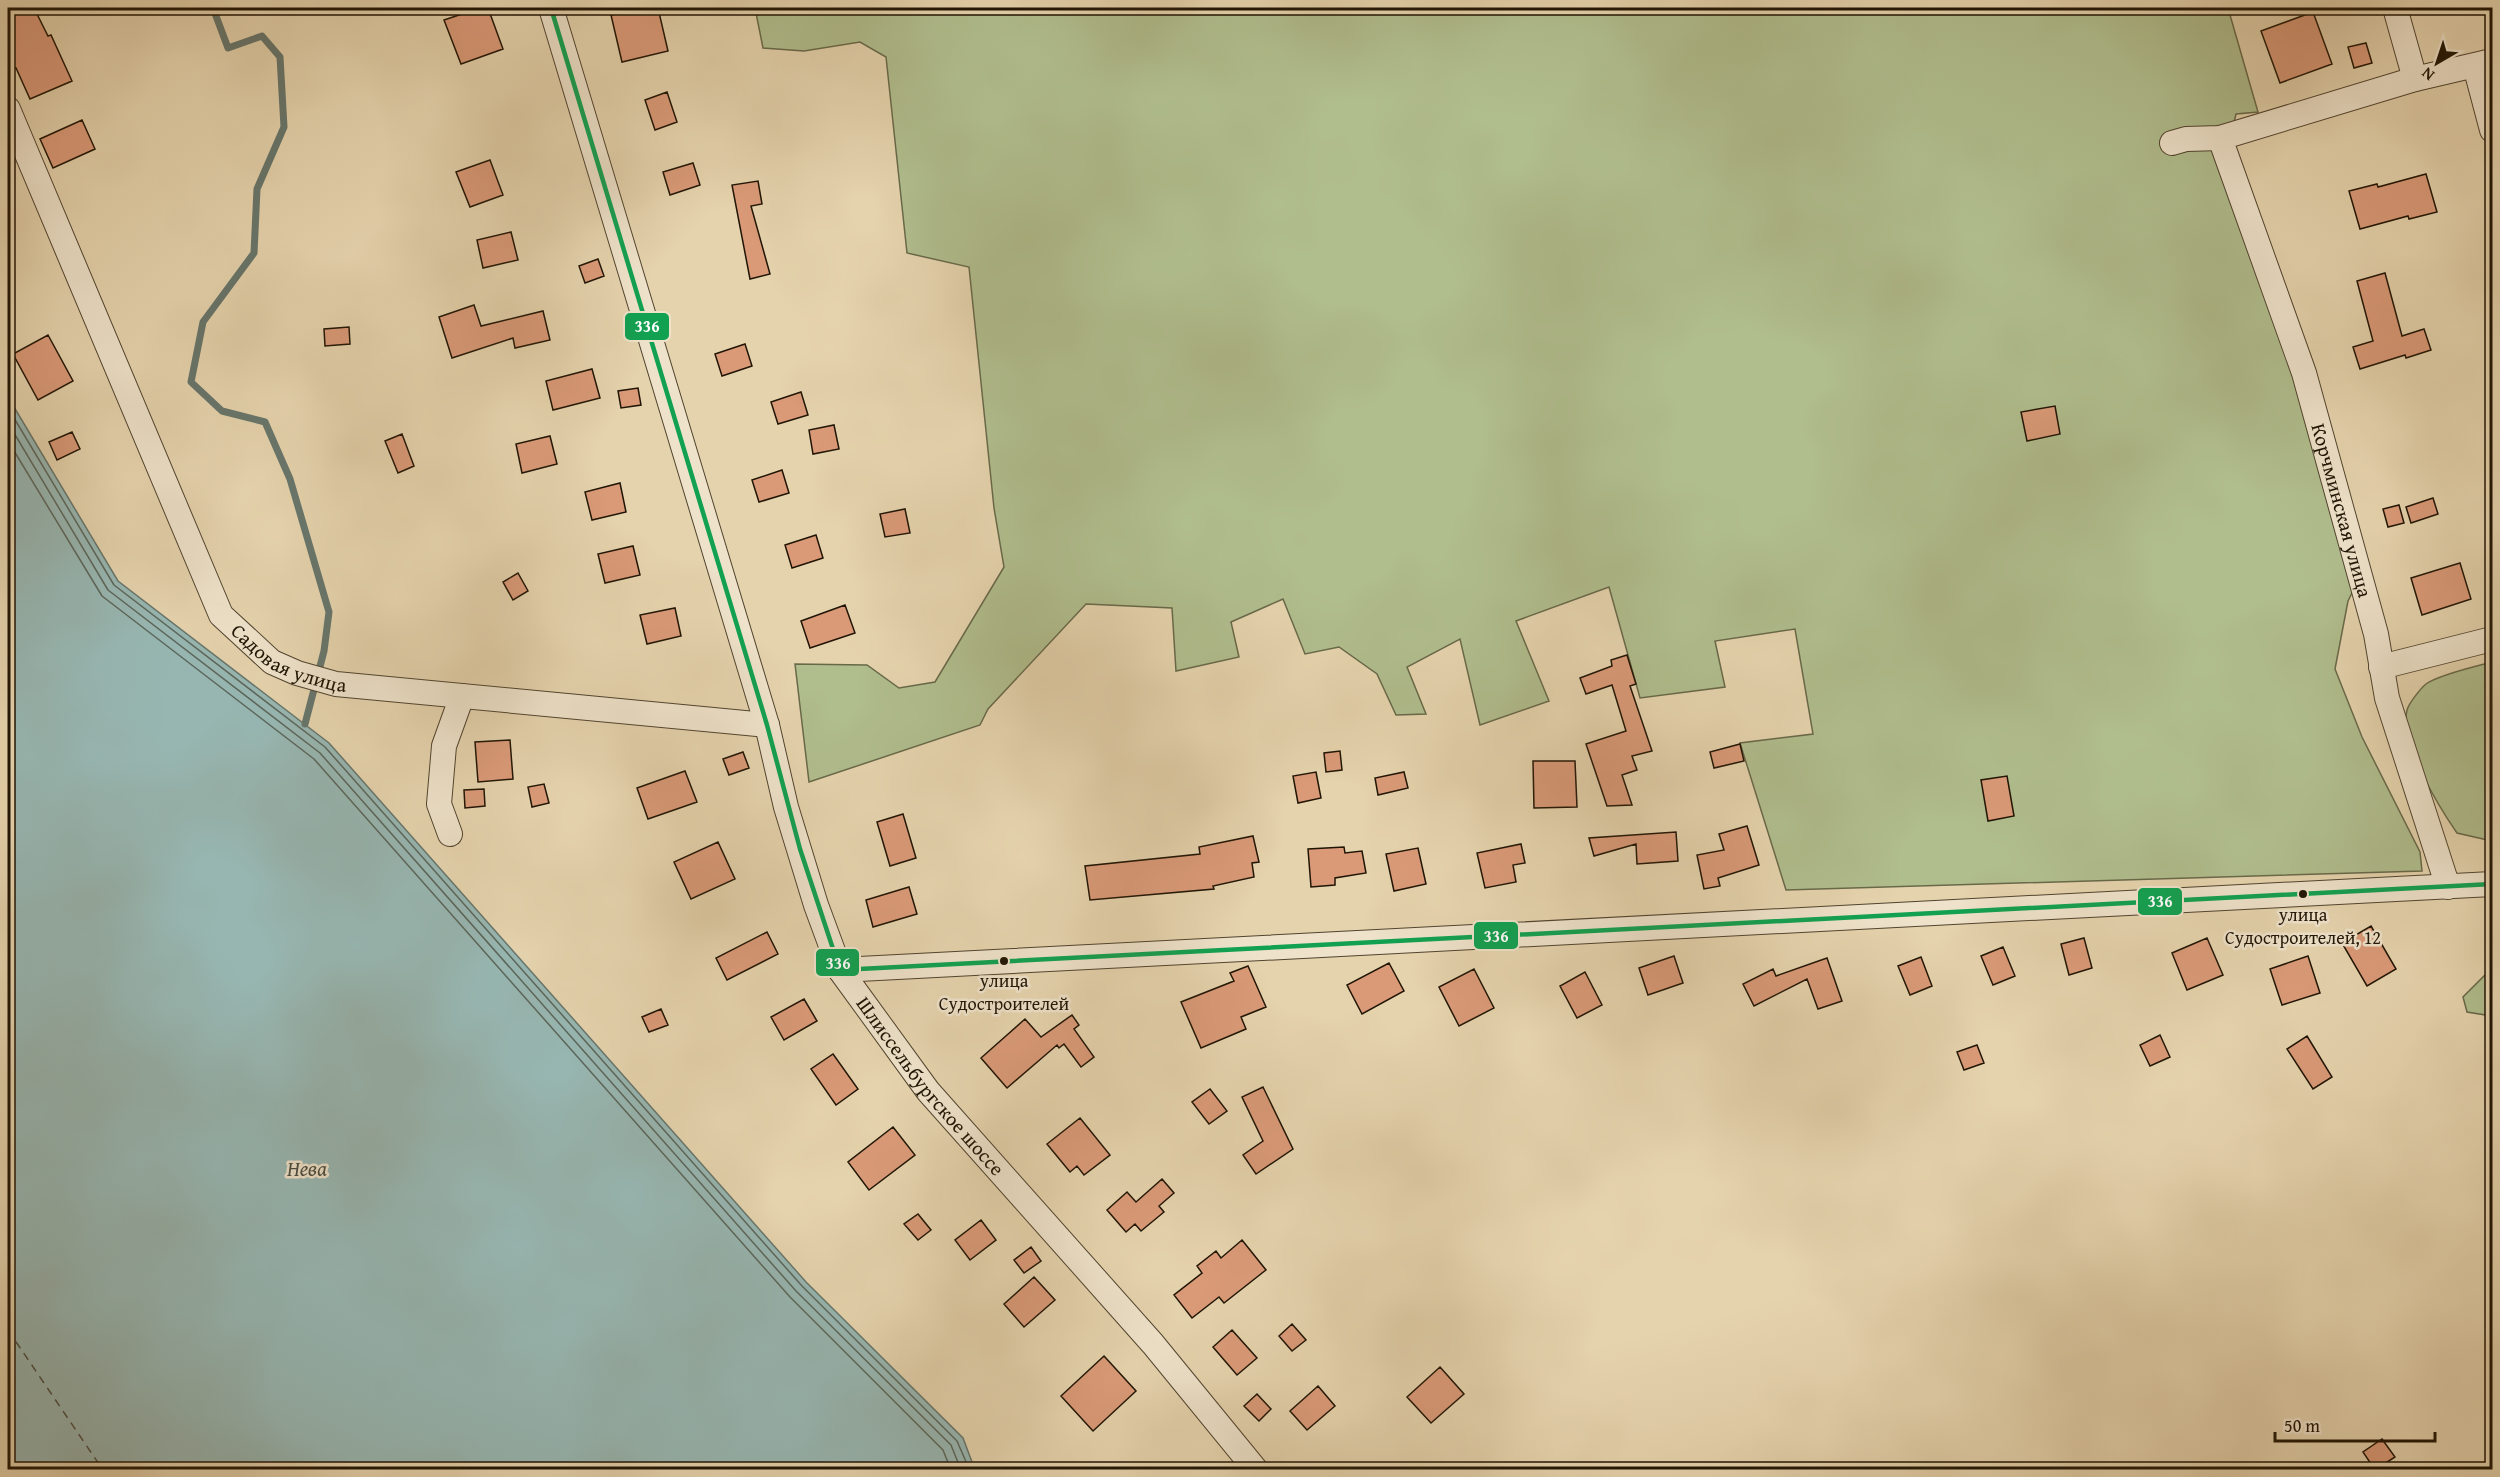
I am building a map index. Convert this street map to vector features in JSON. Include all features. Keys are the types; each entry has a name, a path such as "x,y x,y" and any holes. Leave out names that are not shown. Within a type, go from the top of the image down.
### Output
{"street":[{"name":"Шлиссельбургское шоссе","path":"551,8 767,725 786,807 816,905 840,970 928,1091 1153,1344 1256,1470"},
{"path":"2395,8 2415,79"},
{"path":"2172,142 2186,139 2220,138 2415,79 2484,63 2493,130"},
{"name":"Садовая улица","path":"8,109 221,615 272,662 297,673 336,684 767,725"},
{"name":"Корчминская улица","path":"2220,138 2304,373 2376,634 2387,698 2448,887"},
{"path":"2381,667 2493,639"},
{"path":"450,834 439,804 444,746 462,696"},
{"path":"840,970 2493,884"}],"green space":[{"path":"755,8 2228,8 2258,112 2236,114 2227,153 2356,585 2348,601 2335,669 2362,737 2420,852 2422,871 1786,890 1740,743 1813,734 1795,629 1715,641 1725,687 1640,698 1609,587 1516,621 1549,701 1480,725 1460,639 1407,667 1426,714 1396,715 1377,674 1339,647 1305,654 1283,599 1231,622 1239,657 1176,671 1172,608 1086,604 988,709 980,725 809,782 795,664 867,665 899,688 935,682 1004,567 994,508 969,267 907,253 886,57 860,42 804,51 763,48"},
{"path":"2492,662 2492,841 2457,833 2422,774 2409,739 2406,723 2408,707 2426,684 2448,674"},
{"path":"2492,973 2492,1016 2467,1012 2463,997 2485,975"}],"water":[{"name":"Нева","path":"8,397 118,581 329,743 806,1282 963,1438 972,1462 981,1469 8,1469"}],"building":[{"path":"8,8 34,8 48,36 51,35 72,81 30,99 16,68 8,71"},
{"path":"480,8 488,8 503,49 461,64 444,20"},
{"path":"658,8 668,51 622,62 611,15"},
{"path":"2313,12 2332,64 2280,83 2261,31"},
{"path":"2366,43 2372,63 2354,68 2348,47"},
{"path":"667,92 677,122 655,130 645,100"},
{"path":"82,120 95,149 53,168 40,139"},
{"path":"490,160 503,195 470,207 456,172"},
{"path":"693,163 700,185 670,195 663,172"},
{"path":"2426,174 2437,212 2409,219 2408,216 2360,229 2349,191 2377,184 2378,187"},
{"path":"758,181 762,204 751,206 770,274 750,279 732,185"},
{"path":"511,232 518,260 483,268 477,240"},
{"path":"598,259 604,276 585,283 579,266"},
{"path":"2385,273 2402,336 2424,329 2431,350 2406,358 2405,355 2360,369 2353,347 2373,341 2357,281"},
{"path":"474,305 481,326 543,311 550,340 515,348 513,338 452,358 439,317"},
{"path":"349,327 350,344 325,346 324,329"},
{"path":"48,335 73,381 38,400 13,354"},
{"path":"745,344 752,366 722,376 715,354"},
{"path":"592,369 600,398 553,410 546,381"},
{"path":"638,388 641,405 621,408 618,391"},
{"path":"801,392 808,415 778,424 771,402"},
{"path":"2055,406 2060,434 2027,441 2021,412"},
{"path":"834,425 839,449 813,454 809,430"},
{"path":"72,432 80,449 57,460 49,442"},
{"path":"402,434 414,466 398,473 385,441"},
{"path":"550,436 557,464 522,473 516,444"},
{"path":"782,470 789,493 759,502 752,480"},
{"path":"620,483 626,512 592,520 585,492"},
{"path":"2433,498 2438,514 2411,523 2406,507"},
{"path":"2399,505 2404,523 2388,527 2383,509"},
{"path":"905,509 910,533 885,537 880,514"},
{"path":"816,535 823,558 792,568 785,545"},
{"path":"633,546 640,575 605,583 598,554"},
{"path":"2460,563 2471,599 2422,615 2411,578"},
{"path":"518,573 528,591 513,600 503,582"},
{"path":"845,605 855,633 810,648 801,621"},
{"path":"675,608 681,636 647,644 640,615"},
{"path":"1627,655 1636,684 1630,686 1652,751 1632,756 1637,770 1622,775 1632,805 1607,806 1586,744 1626,731 1612,685 1586,694 1580,678 1612,666 1611,660"},
{"path":"510,740 513,779 478,782 475,742"},
{"path":"1740,744 1744,761 1714,768 1710,752"},
{"path":"1340,751 1342,770 1326,772 1324,753"},
{"path":"743,752 749,768 729,775 723,759"},
{"path":"1533,761 1575,761 1577,807 1534,808"},
{"path":"685,771 697,802 648,819 637,788"},
{"path":"1316,772 1321,798 1298,803 1293,776"},
{"path":"1404,772 1408,788 1378,795 1375,778"},
{"path":"2007,776 2014,816 1988,821 1981,780"},
{"path":"544,784 549,803 532,807 528,787"},
{"path":"484,789 485,806 465,808 464,790"},
{"path":"903,814 916,858 890,866 877,822"},
{"path":"1747,826 1759,865 1718,878 1720,886 1704,889 1697,855 1724,850 1719,834"},
{"path":"1676,832 1678,861 1637,864 1636,844 1594,856 1589,838"},
{"path":"1253,836 1259,862 1252,863 1254,877 1213,886 1214,889 1090,900 1085,866 1200,854 1199,847"},
{"path":"718,842 735,879 691,899 674,862"},
{"path":"1521,844 1525,863 1513,865 1516,882 1485,888 1477,853"},
{"path":"1344,847 1345,853 1362,851 1366,873 1335,878 1335,885 1311,887 1308,849"},
{"path":"1418,848 1426,884 1394,891 1386,854"},
{"path":"909,887 917,914 873,927 866,900"},
{"path":"2371,926 2396,969 2367,986 2342,943"},
{"path":"767,932 778,954 727,980 716,958"},
{"path":"2084,938 2092,968 2069,975 2061,944"},
{"path":"2207,938 2223,975 2187,990 2172,953"},
{"path":"2003,947 2015,976 1993,985 1981,956"},
{"path":"1674,956 1683,983 1648,995 1639,968"},
{"path":"2308,956 2320,993 2282,1005 2270,969"},
{"path":"1921,957 1932,986 1910,995 1898,966"},
{"path":"1827,958 1842,1001 1818,1009 1807,979 1754,1006 1743,984 1773,969 1776,976"},
{"path":"1389,963 1404,991 1362,1014 1347,985"},
{"path":"1248,966 1266,1007 1241,1017 1246,1029 1201,1048 1181,1002 1234,981 1230,973"},
{"path":"1474,969 1494,1008 1459,1026 1439,987"},
{"path":"1585,972 1602,1005 1577,1018 1560,986"},
{"path":"804,999 817,1021 784,1040 771,1017"},
{"path":"661,1009 668,1025 649,1032 642,1017"},
{"path":"1072,1015 1079,1025 1074,1029 1094,1057 1081,1067 1064,1044 1059,1048 1057,1045 1007,1088 981,1058 1025,1019 1041,1037"},
{"path":"2160,1035 2170,1057 2150,1066 2140,1045"},
{"path":"2307,1036 2332,1077 2313,1089 2287,1049"},
{"path":"1977,1045 1984,1063 1964,1070 1957,1052"},
{"path":"833,1054 858,1089 836,1105 811,1069"},
{"path":"1263,1087 1293,1149 1256,1174 1243,1155 1263,1141 1242,1097"},
{"path":"1210,1089 1227,1111 1209,1124 1192,1102"},
{"path":"1080,1118 1110,1155 1084,1175 1077,1166 1070,1172 1047,1144"},
{"path":"893,1127 915,1155 869,1190 848,1162"},
{"path":"1162,1179 1174,1193 1159,1206 1164,1212 1141,1231 1135,1224 1126,1232 1107,1210 1127,1192 1136,1202"},
{"path":"918,1214 931,1230 918,1240 904,1224"},
{"path":"981,1220 996,1240 970,1260 955,1240"},
{"path":"1242,1240 1266,1270 1224,1303 1219,1297 1192,1318 1174,1295 1202,1273 1197,1266 1216,1251 1221,1258"},
{"path":"1031,1247 1041,1261 1024,1273 1014,1260"},
{"path":"1034,1277 1055,1300 1024,1327 1004,1304"},
{"path":"1292,1324 1306,1340 1292,1351 1279,1336"},
{"path":"1232,1330 1257,1358 1237,1375 1213,1347"},
{"path":"1104,1356 1136,1391 1093,1431 1061,1396"},
{"path":"1440,1367 1464,1394 1431,1423 1407,1397"},
{"path":"1318,1386 1335,1406 1307,1430 1290,1411"},
{"path":"1257,1394 1271,1409 1259,1421 1244,1406"},
{"path":"2382,1439 2395,1457 2375,1470 2363,1452"}],"waterway":[{"path":"213,8 228,48 262,36 280,57 284,127 257,189 254,253 203,322 191,382 222,411 265,422 290,479 329,612 324,651 305,724"}],"ferry route":[{"path":"8,1330 103,1470"}],"transit line":[{"name":"336","path":"551,8 767,725 800,849 840,970 2492,884"}],"place":[{"name":"улица Судостроителей, 12","path":"2303,894"},
{"name":"улица Судостроителей","path":"1004,961"}]}
